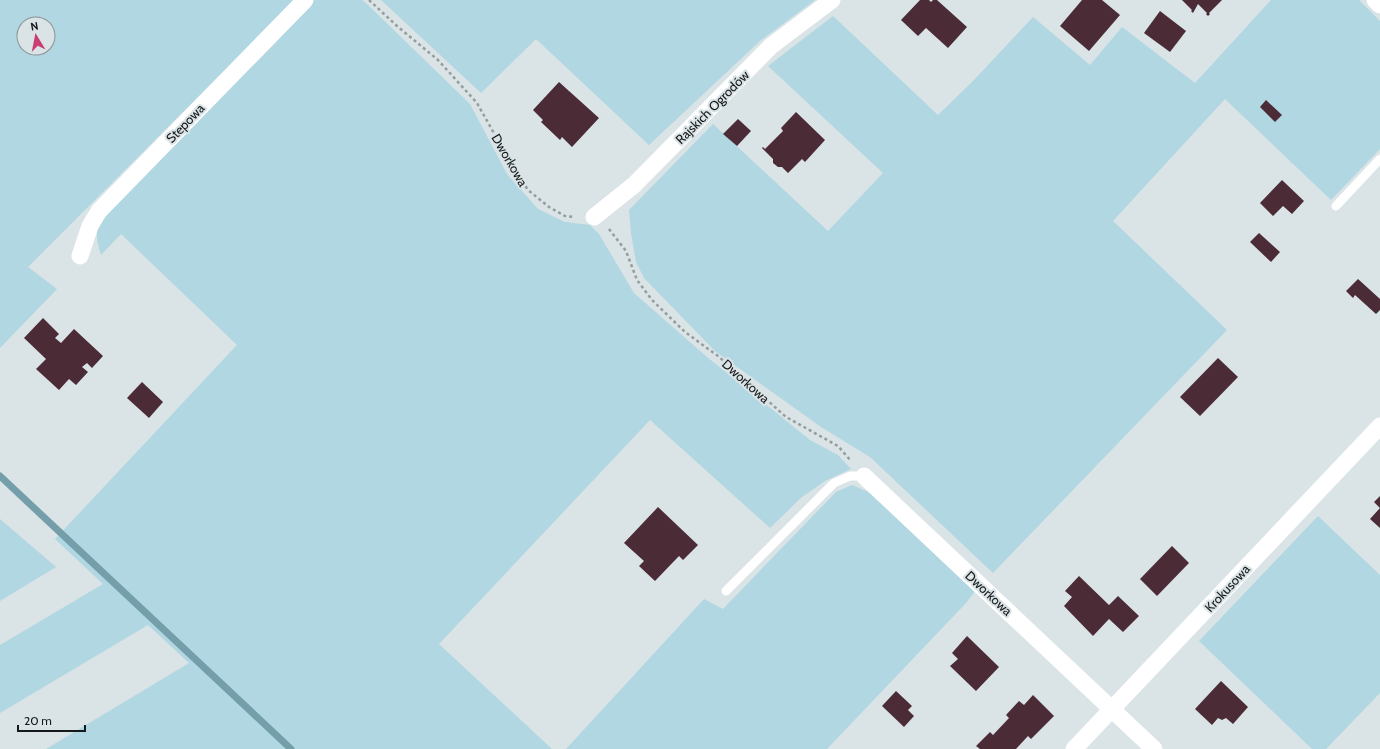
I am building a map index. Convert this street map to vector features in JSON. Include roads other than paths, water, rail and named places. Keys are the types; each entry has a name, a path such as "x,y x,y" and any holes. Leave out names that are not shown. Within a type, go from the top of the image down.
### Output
{"street":[{"name":"Stepowa","path":"80,256 90,226 99,211 305,0"},
{"name":"Rajskich Ogrodów","path":"594,217 634,185 771,46 832,0"},
{"path":"1375,0 1380,5"},
{"name":"Krokusowa","path":"1074,749 1380,426"},
{"name":"Dworkowa","path":"864,476 1154,749"}],"lane":[{"path":"1336,206 1380,159"},
{"path":"726,591 834,483 850,476 864,476"}],"waterway":[{"path":"0,476 291,749"}]}
